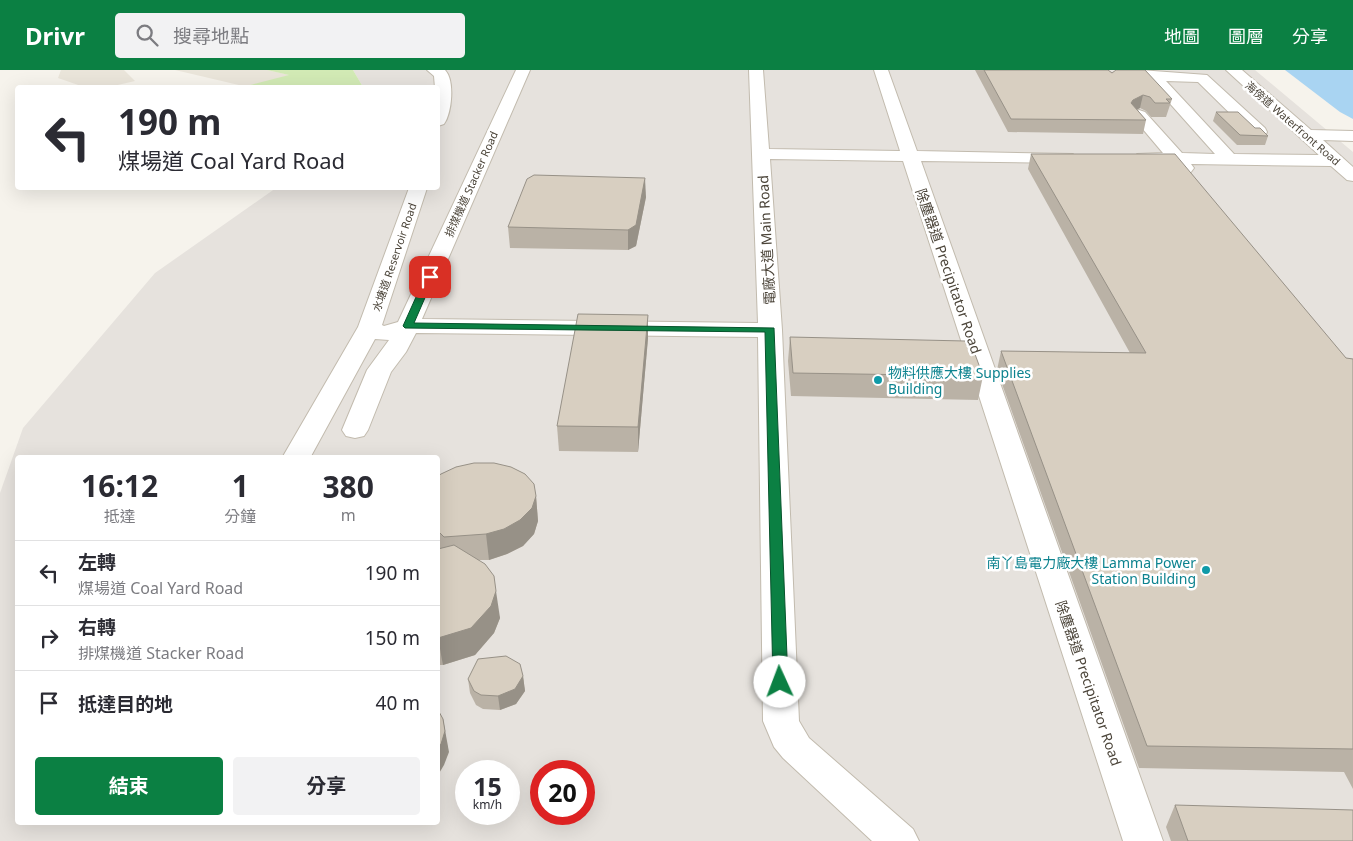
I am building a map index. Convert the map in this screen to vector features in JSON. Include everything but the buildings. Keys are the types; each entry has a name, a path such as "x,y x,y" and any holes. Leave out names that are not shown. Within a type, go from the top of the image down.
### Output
{"lane":[{"path":"434,70 441,74 444,85 444,99 440,114"},
{"name":"排煤機道 Stacker Road","path":"355,430 379,370 394,352 408,326 523,70"},
{"name":"電廠大道 Main Road","path":"756,70 770,330 782,721 788,736 796,748 899,841"},
{"name":"除塵器道 Precipitator Road","path":"881,70 1142,841"},
{"name":"海傍道 Waterfront Road","path":"1233,70 1353,176"},
{"path":"1150,73 1230,160"},
{"path":"1150,73 1200,77 1259,132"},
{"path":"1175,100 1226,101"},
{"path":"1187,114 1240,114"},
{"path":"1140,115 1196,182"},
{"path":"1306,135 1353,136"},
{"path":"761,154 1088,158"},
{"path":"1128,158 1336,161"},
{"name":"水塘道 Reservoir Road","path":"298,455 370,327 417,190"},
{"path":"370,327 375,332 383,334 408,326 770,330"}],"shaded area":[{"path":"61,70 124,70 135,81 118,85 78,85 58,78"},
{"path":"175,70 267,70 290,75 268,82 239,85"},
{"path":"353,70 1255,70 1353,152 1353,841 0,841 0,493 23,428 155,273 273,190 440,190 440,85 362,85"}],"green space":[{"path":"267,70 353,70 362,85 250,85 289,75"}],"water":[{"path":"1285,70 1353,70 1353,119 1340,112"}],"place":[{"name":"物料供應大樓 Supplies Building","path":"878,380"},
{"name":"南丫島電力廠大樓 Lamma Power Station Building","path":"1206,570"}],"route":[{"path":"430,277 408,326 770,330 780,682"}]}
